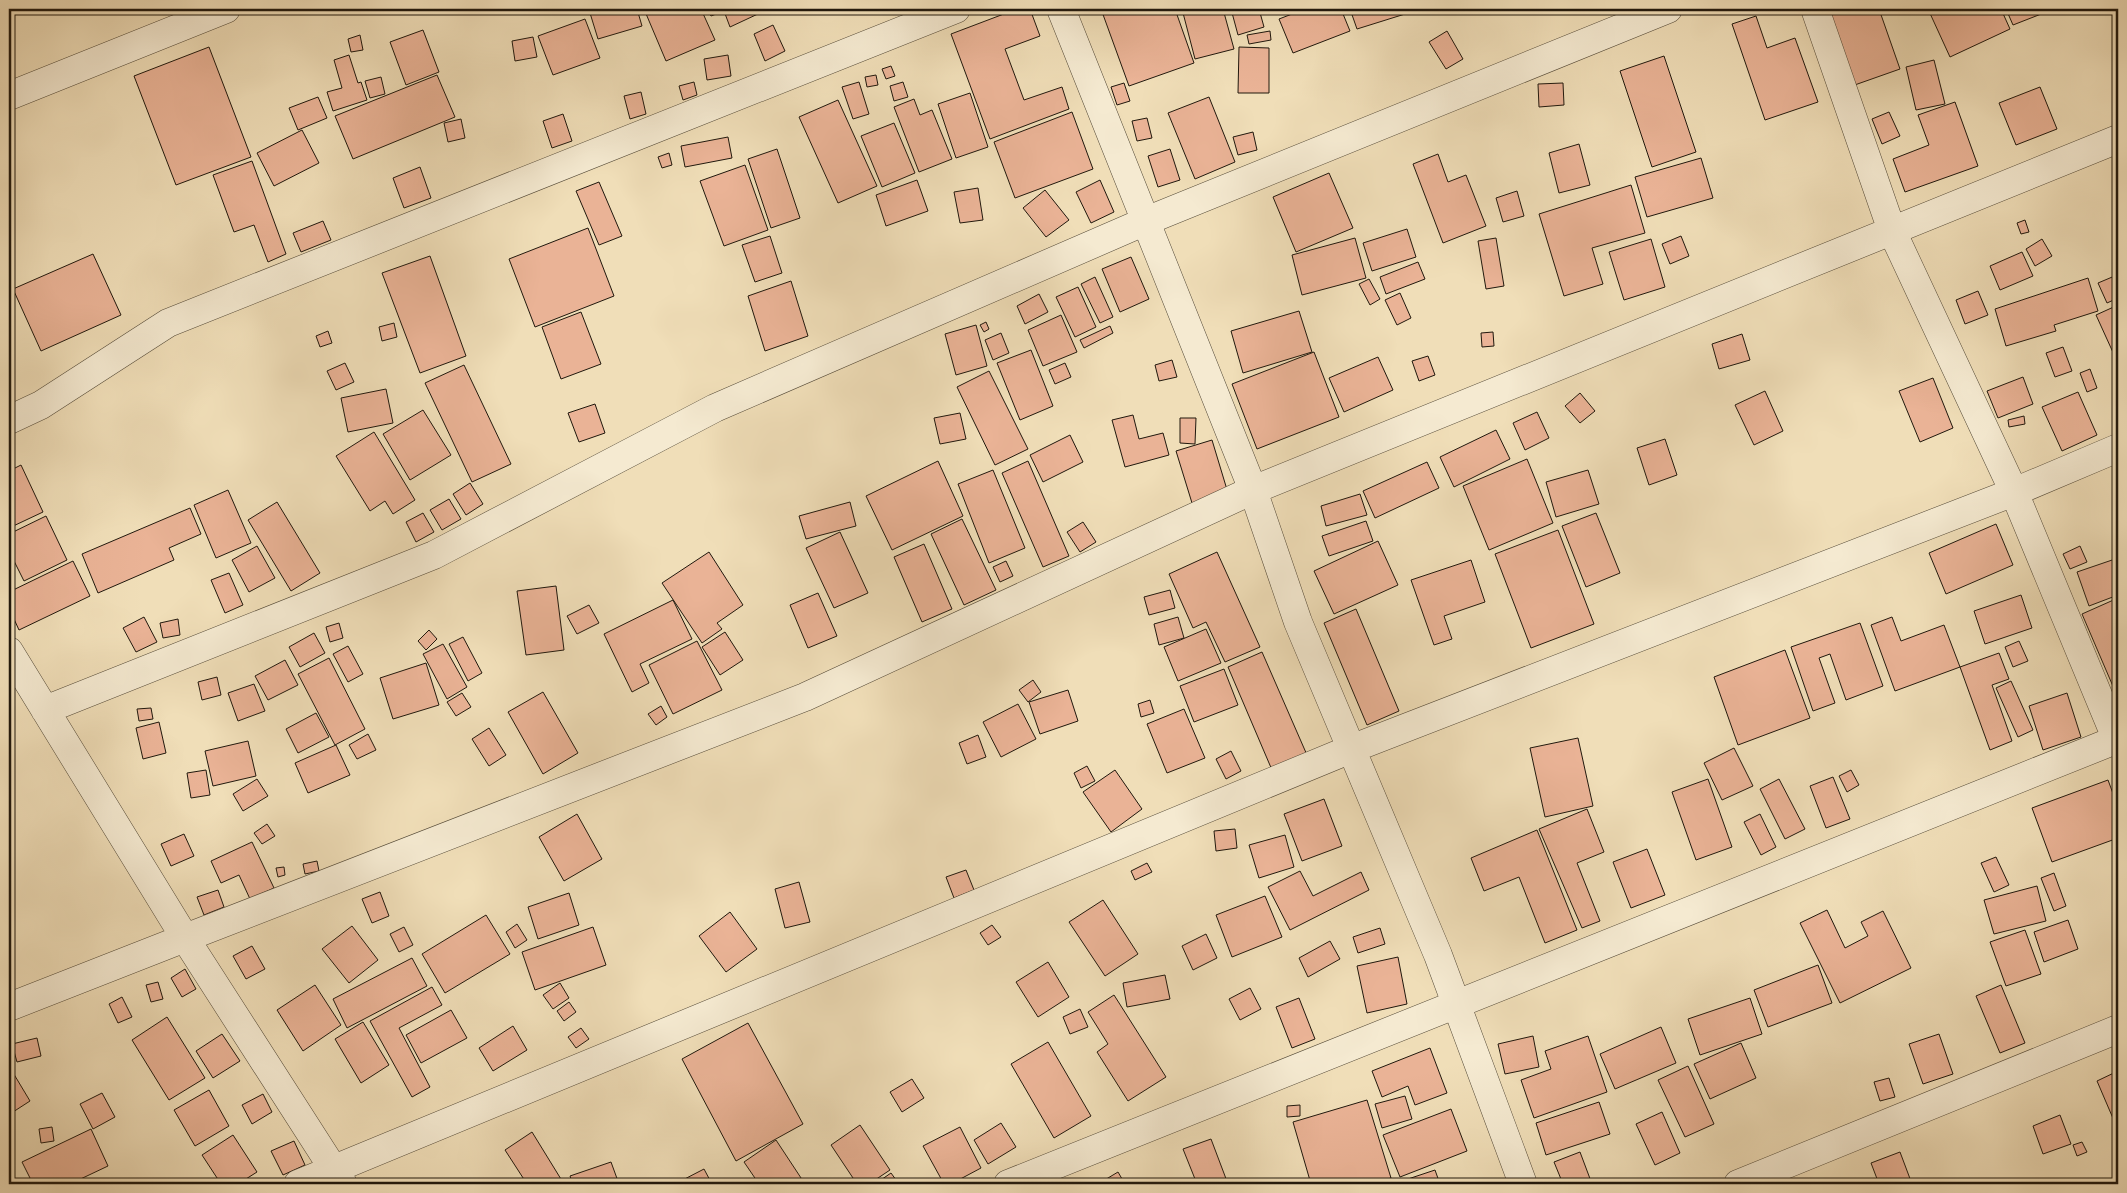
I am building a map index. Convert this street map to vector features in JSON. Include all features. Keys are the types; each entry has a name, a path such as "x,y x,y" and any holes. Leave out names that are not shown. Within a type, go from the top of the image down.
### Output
{"street":[{"path":"9,96 226,9"},
{"path":"9,420 41,405 168,322 956,9"},
{"path":"1061,9 1253,490 1298,622 1438,955 1523,1184"},
{"path":"45,710 434,555 714,408 1146,221 1668,9"},
{"path":"1008,1184 2118,740 2014,492 1892,231 1815,9"},
{"path":"9,1008 805,697 1253,490 2118,138"},
{"path":"298,1184 338,1177 1351,749 2014,492 2118,448"},
{"path":"9,651 185,938 338,1177"},
{"path":"1738,1184 2118,1029"}],"building":[{"path":"604,9 637,9 642,26 598,39 590,13"},
{"path":"644,9 701,9 715,40 666,61"},
{"path":"707,9 759,9 760,13 730,27 724,11 711,16"},
{"path":"1017,9 1030,9 1040,36 1005,49 1024,100 1062,87 1069,109 990,139 951,34"},
{"path":"1101,9 1175,9 1194,63 1129,86"},
{"path":"1182,9 1223,9 1234,49 1195,59"},
{"path":"1231,9 1259,9 1264,27 1238,35"},
{"path":"1305,9 1341,9 1350,31 1293,53 1279,19"},
{"path":"1350,9 1421,9 1357,29"},
{"path":"1821,9 1879,9 1900,69 1849,87"},
{"path":"1928,9 2001,9 2010,29 1950,57"},
{"path":"2006,9 2054,9 2013,25"},
{"path":"1756,16 1767,48 1795,38 1818,102 1765,120 1732,24"},
{"path":"585,19 600,58 553,75 538,36"},
{"path":"773,25 785,51 765,61 754,34"},
{"path":"423,30 439,72 406,85 390,42"},
{"path":"1270,31 1271,40 1249,44 1247,35"},
{"path":"1447,31 1463,59 1446,69 1429,42"},
{"path":"360,35 363,50 351,52 348,39"},
{"path":"533,37 537,57 515,61 512,41"},
{"path":"209,47 251,157 176,185 134,76"},
{"path":"1239,47 1269,48 1269,93 1238,93"},
{"path":"349,55 358,83 361,82 367,100 333,111 327,92 342,88 334,60"},
{"path":"728,55 731,76 707,80 704,59"},
{"path":"1664,56 1696,152 1652,167 1620,71"},
{"path":"1934,60 1945,104 1916,110 1906,67"},
{"path":"891,66 895,76 886,79 882,69"},
{"path":"437,75 455,117 353,159 335,116"},
{"path":"876,75 878,85 867,87 865,77"},
{"path":"381,77 385,94 370,98 365,81"},
{"path":"694,82 697,95 683,100 679,86"},
{"path":"859,82 869,114 853,119 842,87"},
{"path":"903,82 908,97 894,101 890,86"},
{"path":"1124,83 1130,101 1117,105 1111,87"},
{"path":"1563,83 1564,105 1539,107 1538,84"},
{"path":"2040,87 2057,129 2016,145 1999,103"},
{"path":"641,92 646,114 630,119 624,96"},
{"path":"970,93 988,147 956,158 938,104"},
{"path":"318,97 327,118 298,130 289,108"},
{"path":"1209,97 1235,162 1195,179 1168,113"},
{"path":"914,99 920,115 932,110 952,159 919,172 894,107"},
{"path":"838,100 877,186 838,203 799,117"},
{"path":"1955,102 1978,166 1905,192 1893,159 1929,145 1918,115"},
{"path":"1072,112 1093,169 1015,198 994,142"},
{"path":"1889,112 1900,136 1882,144 1872,119"},
{"path":"563,114 572,141 552,148 543,121"},
{"path":"1147,118 1152,138 1137,141 1132,121"},
{"path":"461,119 465,138 448,142 444,123"},
{"path":"894,123 915,173 882,187 861,136"},
{"path":"302,130 319,163 274,186 257,153"},
{"path":"1253,132 1257,150 1238,155 1233,137"},
{"path":"728,137 732,158 685,167 681,146"},
{"path":"1579,144 1590,185 1559,193 1549,153"},
{"path":"777,149 800,218 771,228 748,159"},
{"path":"1170,149 1180,180 1158,187 1148,156"},
{"path":"669,153 672,165 662,168 658,157"},
{"path":"1438,154 1448,182 1466,175 1486,226 1443,243 1413,164"},
{"path":"1701,158 1713,198 1647,217 1635,177"},
{"path":"252,161 286,254 268,262 254,225 234,232 213,175"},
{"path":"745,165 768,230 724,246 700,181"},
{"path":"420,167 431,198 404,208 393,178"},
{"path":"1329,173 1353,228 1296,252 1273,197"},
{"path":"917,180 928,211 886,226 876,195"},
{"path":"1100,180 1114,212 1091,223 1076,192"},
{"path":"599,182 622,236 599,245 576,191"},
{"path":"1631,185 1645,233 1592,248 1603,284 1564,296 1539,214"},
{"path":"978,188 983,220 960,223 954,192"},
{"path":"1045,190 1069,220 1046,237 1023,208"},
{"path":"1517,191 1524,216 1503,222 1496,198"},
{"path":"2025,220 2029,232 2021,234 2017,223"},
{"path":"323,221 331,240 301,252 293,233"},
{"path":"588,228 614,296 535,327 509,259"},
{"path":"1407,229 1416,257 1372,271 1363,243"},
{"path":"770,236 782,273 755,282 742,245"},
{"path":"1681,236 1689,256 1670,264 1662,244"},
{"path":"1355,238 1366,278 1302,295 1292,255"},
{"path":"1496,238 1504,286 1486,289 1478,241"},
{"path":"1651,239 1665,287 1624,300 1609,252"},
{"path":"2042,239 2052,256 2035,266 2026,249"},
{"path":"2022,252 2033,276 2000,290 1990,266"},
{"path":"93,254 121,315 41,351 13,289"},
{"path":"430,256 466,356 420,373 382,273"},
{"path":"1131,257 1149,299 1120,312 1102,269"},
{"path":"1418,262 1425,279 1386,294 1380,277"},
{"path":"2117,275 2118,298 2107,303 2098,283"},
{"path":"1095,277 1113,317 1100,323 1081,284"},
{"path":"2088,278 2098,311 2054,325 2056,331 2006,346 1995,309"},
{"path":"1369,279 1380,299 1370,305 1359,284"},
{"path":"791,281 808,336 765,351 748,296"},
{"path":"1078,287 1096,327 1075,337 1056,297"},
{"path":"1978,291 1988,315 1965,324 1956,300"},
{"path":"1400,293 1411,318 1397,325 1385,300"},
{"path":"1039,294 1048,312 1025,324 1017,306"},
{"path":"2118,305 2118,358 2116,359 2096,315"},
{"path":"1299,311 1312,352 1243,373 1231,331"},
{"path":"581,312 601,364 561,379 542,327"},
{"path":"1061,315 1077,352 1043,366 1028,330"},
{"path":"986,322 989,329 984,332 980,325"},
{"path":"394,323 397,337 382,341 379,327"},
{"path":"976,325 987,366 956,375 945,334"},
{"path":"1110,326 1113,333 1084,348 1080,340"},
{"path":"328,331 332,343 320,347 316,336"},
{"path":"1493,332 1494,346 1482,347 1481,333"},
{"path":"1001,333 1009,353 993,360 985,340"},
{"path":"1742,334 1750,360 1719,369 1712,344"},
{"path":"2063,347 2072,371 2055,377 2046,353"},
{"path":"1031,350 1053,406 1020,420 997,363"},
{"path":"1314,352 1339,417 1257,449 1232,384"},
{"path":"1428,356 1435,375 1419,381 1412,361"},
{"path":"1378,357 1393,390 1344,412 1329,378"},
{"path":"1172,360 1177,377 1159,381 1155,365"},
{"path":"345,363 354,382 336,390 327,371"},
{"path":"1065,363 1071,377 1055,384 1049,370"},
{"path":"464,365 511,464 472,482 425,383"},
{"path":"2090,369 2097,388 2087,392 2080,373"},
{"path":"989,371 1028,449 995,465 957,387"},
{"path":"2023,377 2033,404 1998,418 1987,391"},
{"path":"1933,378 1953,428 1920,442 1899,391"},
{"path":"386,389 393,423 348,432 341,398"},
{"path":"1765,391 1783,431 1754,445 1735,405"},
{"path":"2078,392 2097,435 2062,451 2042,407"},
{"path":"1580,393 1595,411 1580,423 1565,406"},
{"path":"595,404 605,433 579,442 568,413"},
{"path":"423,410 451,455 410,480 383,434"},
{"path":"1537,412 1549,438 1525,450 1513,423"},
{"path":"960,413 966,439 940,444 934,418"},
{"path":"1133,415 1139,439 1163,433 1169,455 1125,467 1112,420"},
{"path":"2024,416 2025,424 2009,427 2008,420"},
{"path":"1180,418 1196,418 1195,444 1180,443"},
{"path":"1496,430 1510,459 1454,487 1440,457"},
{"path":"374,432 415,500 393,514 385,501 370,511 336,456"},
{"path":"1070,435 1083,462 1043,482 1030,455"},
{"path":"1665,439 1677,475 1649,485 1637,448"},
{"path":"1212,440 1228,493 1192,503 1176,451"},
{"path":"9,444 14,461 9,462"},
{"path":"1527,459 1553,523 1489,550 1463,486"},
{"path":"938,461 963,516 892,550 866,496"},
{"path":"1028,461 1069,556 1043,567 1002,473"},
{"path":"1427,462 1439,488 1375,518 1363,491"},
{"path":"21,465 43,512 9,528 9,471"},
{"path":"993,470 1025,548 989,563 958,484"},
{"path":"1588,470 1599,504 1556,517 1546,482"},
{"path":"470,483 483,504 466,515 453,494"},
{"path":"228,490 251,543 216,558 194,505"},
{"path":"1360,494 1367,515 1326,526 1321,506"},
{"path":"449,499 461,519 442,530 430,510"},
{"path":"277,502 320,573 291,591 248,520"},
{"path":"850,502 856,526 806,539 799,516"},
{"path":"190,508 201,534 169,548 174,560 98,593 82,554"},
{"path":"423,513 434,532 416,542 406,522"},
{"path":"1596,513 1620,573 1586,587 1562,526"},
{"path":"46,516 67,560 24,581 9,551 9,534"},
{"path":"962,519 996,590 964,605 931,534"},
{"path":"1366,521 1373,541 1329,556 1322,536"},
{"path":"1083,522 1096,542 1080,552 1067,532"},
{"path":"1996,524 2013,565 1946,594 1929,553"},
{"path":"1558,530 1594,624 1531,648 1495,554"},
{"path":"840,532 868,593 834,608 806,548"},
{"path":"1378,541 1398,585 1334,614 1314,571"},
{"path":"924,544 952,609 922,622 894,557"},
{"path":"257,546 275,578 249,592 232,560"},
{"path":"2080,546 2087,562 2070,569 2063,554"},
{"path":"709,552 743,605 717,623 722,629 702,643 662,583"},
{"path":"1217,552 1260,647 1225,662 1206,622 1193,628 1169,574"},
{"path":"2118,558 2118,595 2089,606 2077,572"},
{"path":"1471,560 1485,602 1444,616 1452,639 1434,645 1411,580"},
{"path":"73,561 90,596 19,630 9,608 9,592"},
{"path":"1006,561 1013,576 1000,582 993,567"},
{"path":"229,573 243,605 225,613 211,580"},
{"path":"556,586 564,650 526,655 517,591"},
{"path":"1170,590 1175,608 1149,615 1144,597"},
{"path":"818,593 837,636 808,648 790,605"},
{"path":"2021,595 2032,628 1985,644 1974,611"},
{"path":"2118,598 2118,698 2082,614"},
{"path":"673,600 692,639 640,664 649,683 632,692 604,634"},
{"path":"589,605 599,623 577,634 567,616"},
{"path":"1356,609 1399,711 1367,725 1324,623"},
{"path":"144,617 157,642 136,652 123,628"},
{"path":"1178,617 1184,638 1159,645 1154,624"},
{"path":"1892,617 1901,641 1944,625 1960,667 1895,691 1871,625"},
{"path":"178,619 180,635 163,638 160,623"},
{"path":"339,623 343,638 330,642 326,627"},
{"path":"1860,623 1883,686 1846,700 1830,654 1819,658 1835,703 1813,711 1791,647"},
{"path":"1206,629 1221,663 1178,681 1164,647"},
{"path":"429,630 437,639 426,650 418,641"},
{"path":"725,632 743,660 720,675 702,647"},
{"path":"314,633 325,653 300,667 289,647"},
{"path":"463,637 482,673 468,681 449,644"},
{"path":"697,641 722,690 673,714 649,665"},
{"path":"2019,641 2028,661 2013,667 2005,647"},
{"path":"443,644 467,687 447,699 423,654"},
{"path":"348,646 363,674 348,682 333,654"},
{"path":"1785,650 1810,718 1738,745 1714,677"},
{"path":"1262,652 1307,755 1272,770 1228,667"},
{"path":"1999,653 2009,679 1992,685 2012,741 1990,750 1960,667"},
{"path":"329,658 365,729 335,745 298,674"},
{"path":"285,660 298,685 268,700 255,676"},
{"path":"426,663 439,705 393,719 380,678"},
{"path":"1224,669 1238,705 1194,722 1180,686"},
{"path":"217,677 221,695 202,700 198,682"},
{"path":"1033,680 1041,692 1028,702 1019,690"},
{"path":"2011,681 2033,730 2018,737 1996,688"},
{"path":"254,684 265,711 238,721 228,693"},
{"path":"1068,690 1078,721 1040,734 1029,702"},
{"path":"543,692 578,753 543,774 508,712"},
{"path":"462,693 471,707 456,716 447,702"},
{"path":"2067,693 2081,737 2043,750 2029,706"},
{"path":"1150,700 1154,713 1141,717 1138,704"},
{"path":"1018,704 1036,739 1001,757 983,722"},
{"path":"661,706 667,717 656,725 648,714"},
{"path":"151,708 153,719 139,721 137,709"},
{"path":"1184,709 1205,758 1167,773 1147,724"},
{"path":"316,713 329,737 298,753 286,729"},
{"path":"159,722 166,753 143,759 136,728"},
{"path":"489,728 506,755 489,766 472,739"},
{"path":"368,734 376,750 357,759 349,745"},
{"path":"978,735 986,757 967,764 959,743"},
{"path":"1578,738 1593,806 1545,817 1530,748"},
{"path":"248,741 256,776 213,786 205,751"},
{"path":"336,745 350,775 308,793 295,763"},
{"path":"1734,748 1753,786 1722,800 1704,763"},
{"path":"1231,751 1241,771 1226,779 1216,759"},
{"path":"1087,766 1095,781 1081,788 1074,773"},
{"path":"206,770 210,795 191,798 187,773"},
{"path":"1115,770 1142,809 1111,832 1083,792"},
{"path":"1851,770 1859,785 1847,792 1839,776"},
{"path":"1833,777 1850,819 1826,828 1810,786"},
{"path":"257,779 268,796 243,811 233,794"},
{"path":"1708,779 1732,847 1696,860 1672,792"},
{"path":"1779,779 1805,829 1785,839 1760,789"},
{"path":"2108,780 2118,807 2118,838 2052,862 2032,808"},
{"path":"1324,799 1342,846 1302,861 1284,814"},
{"path":"1587,809 1604,852 1577,863 1600,921 1582,928 1539,829"},
{"path":"577,814 602,859 564,881 539,837"},
{"path":"1760,814 1776,847 1761,855 1744,822"},
{"path":"267,824 275,836 262,844 254,833"},
{"path":"1235,829 1237,848 1216,851 1214,831"},
{"path":"1537,830 1577,930 1545,943 1519,877 1484,891 1471,858"},
{"path":"184,834 194,856 171,866 161,844"},
{"path":"1285,835 1294,867 1259,878 1249,845"},
{"path":"252,842 274,888 250,899 239,875 221,883 211,861"},
{"path":"1647,849 1665,895 1631,908 1613,862"},
{"path":"1996,857 2009,885 1994,892 1981,863"},
{"path":"317,861 319,871 305,874 303,864"},
{"path":"1147,863 1152,872 1135,880 1131,871"},
{"path":"284,867 285,875 278,877 276,868"},
{"path":"966,870 974,890 954,898 946,877"},
{"path":"1300,871 1313,896 1361,872 1369,890 1290,930 1268,887"},
{"path":"2054,873 2066,906 2054,911 2041,878"},
{"path":"799,882 810,922 785,928 775,889"},
{"path":"2037,886 2046,921 1994,934 1984,900"},
{"path":"218,890 224,907 204,915 197,897"},
{"path":"380,892 389,916 372,923 362,899"},
{"path":"569,893 579,925 538,939 528,907"},
{"path":"1265,896 1282,937 1232,957 1216,915"},
{"path":"1103,900 1138,954 1105,976 1069,922"},
{"path":"1827,910 1845,948 1868,936 1861,922 1883,911 1911,968 1840,1003 1800,923"},
{"path":"730,912 757,949 726,972 699,936"},
{"path":"486,915 510,954 445,993 422,954"},
{"path":"2068,920 2078,949 2044,962 2034,932"},
{"path":"517,924 527,940 515,948 506,932"},
{"path":"992,925 1001,937 988,945 980,933"},
{"path":"352,926 378,960 349,983 322,949"},
{"path":"404,927 413,945 399,952 390,934"},
{"path":"593,927 606,965 535,990 522,952"},
{"path":"1380,928 1385,944 1358,953 1353,937"},
{"path":"2025,930 2041,974 2006,986 1990,942"},
{"path":"1206,934 1217,958 1193,970 1182,946"},
{"path":"1330,941 1340,959 1308,977 1299,958"},
{"path":"252,946 265,969 246,979 233,956"},
{"path":"1398,957 1407,1004 1367,1013 1357,966"},
{"path":"412,958 427,986 347,1028 333,999"},
{"path":"1048,962 1069,997 1038,1017 1016,982"},
{"path":"1818,965 1832,1003 1768,1027 1754,990"},
{"path":"185,969 196,989 182,997 171,978"},
{"path":"1165,975 1170,999 1127,1007 1123,983"},
{"path":"158,982 163,999 151,1002 146,985"},
{"path":"560,983 569,998 553,1009 543,995"},
{"path":"315,985 341,1025 303,1051 277,1010"},
{"path":"2001,985 2025,1043 2000,1053 1976,996"},
{"path":"432,987 442,1005 399,1028 430,1087 412,1097 370,1021"},
{"path":"1250,988 1261,1009 1240,1020 1229,999"},
{"path":"1114,995 1166,1077 1128,1101 1097,1052 1108,1044 1088,1012"},
{"path":"122,997 132,1017 118,1023 109,1004"},
{"path":"1299,998 1315,1039 1292,1048 1276,1007"},
{"path":"1750,998 1762,1034 1700,1055 1688,1019"},
{"path":"569,1002 576,1012 564,1021 557,1011"},
{"path":"1080,1009 1088,1027 1070,1034 1063,1017"},
{"path":"451,1010 467,1038 421,1063 406,1035"},
{"path":"167,1017 205,1078 169,1100 132,1040"},
{"path":"363,1022 389,1065 361,1083 335,1039"},
{"path":"748,1023 803,1124 736,1161 682,1059"},
{"path":"513,1026 527,1050 493,1071 479,1048"},
{"path":"1661,1027 1676,1063 1615,1089 1600,1054"},
{"path":"581,1028 589,1039 576,1048 568,1037"},
{"path":"222,1034 240,1061 213,1078 196,1051"},
{"path":"1939,1034 1953,1074 1923,1084 1909,1044"},
{"path":"1533,1036 1539,1067 1505,1074 1498,1044"},
{"path":"1588,1036 1607,1092 1534,1118 1521,1080 1551,1069 1545,1051"},
{"path":"37,1038 41,1056 17,1062 12,1044"},
{"path":"1048,1042 1091,1116 1054,1138 1011,1064"},
{"path":"1741,1043 1756,1078 1710,1099 1694,1064"},
{"path":"1430,1048 1447,1093 1415,1105 1408,1086 1382,1097 1372,1071"},
{"path":"9,1066 30,1101 13,1112 9,1105"},
{"path":"1688,1066 1714,1124 1685,1137 1658,1080"},
{"path":"2118,1071 2118,1130 2097,1081"},
{"path":"1889,1078 1895,1097 1880,1101 1874,1082"},
{"path":"912,1079 924,1098 902,1112 890,1092"},
{"path":"209,1090 229,1126 195,1146 174,1110"},
{"path":"102,1093 115,1117 93,1129 80,1104"},
{"path":"263,1094 272,1112 252,1124 242,1105"},
{"path":"1405,1096 1412,1119 1382,1128 1375,1104"},
{"path":"1367,1100 1391,1178 1370,1184 1311,1184 1293,1122"},
{"path":"1599,1102 1610,1134 1546,1155 1536,1123"},
{"path":"1300,1105 1300,1116 1287,1117 1287,1106"},
{"path":"1451,1109 1467,1151 1400,1177 1383,1135"},
{"path":"1662,1112 1680,1153 1655,1165 1636,1124"},
{"path":"2060,1115 2071,1144 2043,1154 2033,1126"},
{"path":"1001,1123 1016,1147 988,1164 974,1140"},
{"path":"860,1125 890,1170 869,1184 857,1184 831,1145"},
{"path":"52,1127 54,1141 41,1143 39,1129"},
{"path":"960,1127 981,1168 951,1184 944,1184 923,1146"},
{"path":"91,1129 108,1166 70,1184 33,1184 22,1162"},
{"path":"532,1132 564,1184 527,1184 505,1150"},
{"path":"233,1135 257,1172 238,1184 221,1184 202,1155"},
{"path":"1211,1139 1228,1184 1197,1184 1183,1149"},
{"path":"776,1140 805,1184 759,1184 744,1162"},
{"path":"294,1141 305,1165 283,1175 271,1151"},
{"path":"2082,1142 2087,1152 2077,1156 2073,1145"},
{"path":"9,1148 14,1159 9,1161"},
{"path":"1580,1152 1592,1184 1563,1184 1554,1162"},
{"path":"1900,1152 1912,1184 1879,1184 1871,1163"},
{"path":"611,1162 619,1184 573,1184 570,1176"},
{"path":"704,1169 712,1184 675,1184"},
{"path":"1435,1170 1440,1184 1393,1184"},
{"path":"1118,1172 1125,1184 1098,1184"},
{"path":"891,1173 899,1184 875,1184"},
{"path":"398,1179 402,1184 390,1184"},
{"path":"1996,1179 1998,1184 1984,1184"}]}
